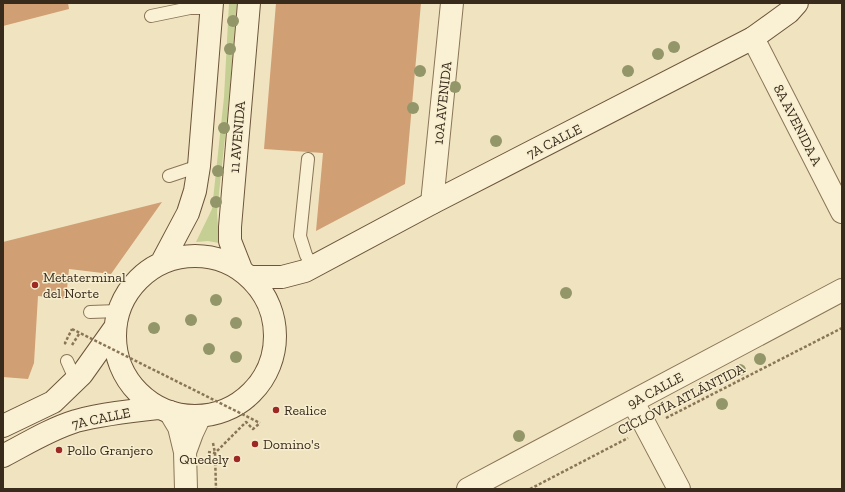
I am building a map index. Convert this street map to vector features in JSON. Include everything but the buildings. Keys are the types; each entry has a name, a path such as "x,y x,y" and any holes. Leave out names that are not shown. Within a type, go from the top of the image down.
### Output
{"main road":[{"name":"11 AVENIDA","path":"245,273 230,241 230,227 250,3"},
{"name":"10A AVENIDA","path":"432,203 452,3"},
{"name":"7A CALLE","path":"245,273 282,277 309,269 432,203 753,38 789,12 797,3"},
{"path":"162,262 188,213 195,191 199,166 212,6"},
{"name":"8A AVENIDA A","path":"753,38 842,212"},
{"path":"3,426 53,402 76,381 116,320 126,294 141,275 162,262 189,256 216,258 245,273 264,293 272,312 276,332 274,352 268,371 257,388 243,401 225,411 203,416 186,416 164,410 138,394 124,375 115,352 116,320"},
{"name":"7A CALLE","path":"272,312 287,288 309,269"},
{"name":"9A CALLE","path":"468,489 842,290"},
{"path":"633,402 679,489"},
{"path":"164,410 179,427 186,452 186,489"},
{"name":"7A CALLE","path":"3,456 46,434 75,422 110,414 164,410"},
{"path":"186,452 192,433 203,416"}],"lane":[{"path":"151,16 190,8 212,6"},
{"path":"308,159 300,236 309,269"},
{"path":"169,176 199,166"},
{"path":"90,312 116,320"},
{"path":"67,361 76,381"}],"path":[{"name":"CICLOVÍA ATLÁNTIDA","path":"530,489 842,328"},
{"path":"80,334 71,346 65,343 72,329 260,423 252,429 246,422 215,453 186,452"},
{"path":"203,416 215,453 216,489"}],"green space":[{"path":"229,3 237,3 229,100 217,212 219,243 208,241 196,242 212,209 224,97"}],"place":[{"name":"Metaterminal del Norte","path":"35,285"},
{"name":"Realice","path":"276,410"},
{"name":"Domino's","path":"255,444"},
{"name":"Pollo Granjero","path":"59,450"},
{"name":"Quedely","path":"237,459"}]}
